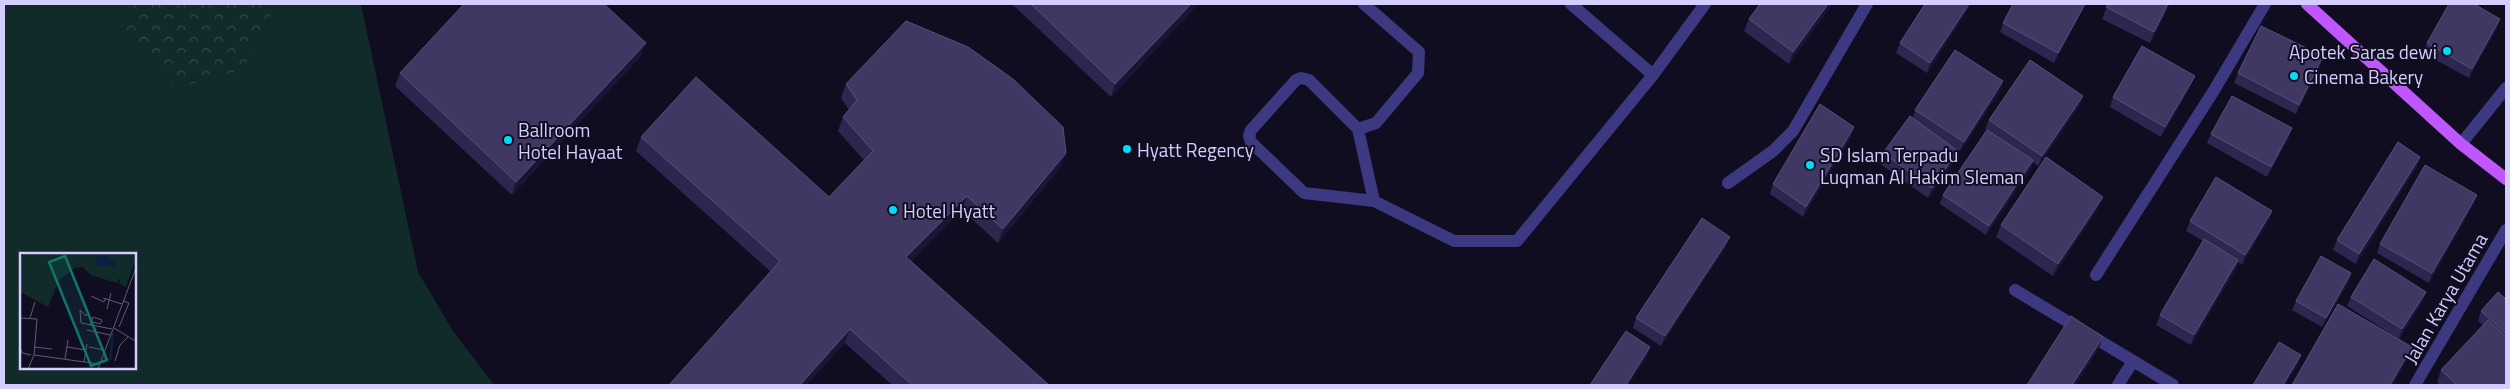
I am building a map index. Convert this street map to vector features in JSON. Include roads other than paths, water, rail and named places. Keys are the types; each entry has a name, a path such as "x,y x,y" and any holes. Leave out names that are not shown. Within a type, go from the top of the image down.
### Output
{"main road":[{"path":"2307,4 2462,144 2506,180"}],"street":[{"path":"1358,129 1376,123 1418,73 1419,52 1364,4"},
{"path":"1571,4 1653,75"},
{"path":"1374,201 1358,129 1308,80 1301,78 1296,80 1249,136 1251,142 1304,193 1374,201 1454,241 1517,241 1653,75 1705,4"},
{"path":"1728,183 1773,151 1793,131 1867,4"},
{"path":"2096,275 2212,92 2265,4"},
{"path":"2462,144 2506,88"},
{"name":"Jalan Karya Utama","path":"2415,385 2506,230"},
{"path":"2015,290 2174,385"},
{"path":"2118,385 2133,361"}],"place":[{"name":"Apotek Saras dewi","path":"2447,51"},
{"name":"Cinema Bakery","path":"2294,76"},
{"name":"Ballroom Hotel Hayaat","path":"508,140"},
{"name":"Hyatt Regency","path":"1127,149"},
{"name":"SD Islam Terpadu Luqman Al Hakim Sleman","path":"1810,165"},
{"name":"Hotel Hyatt","path":"893,210"}]}
